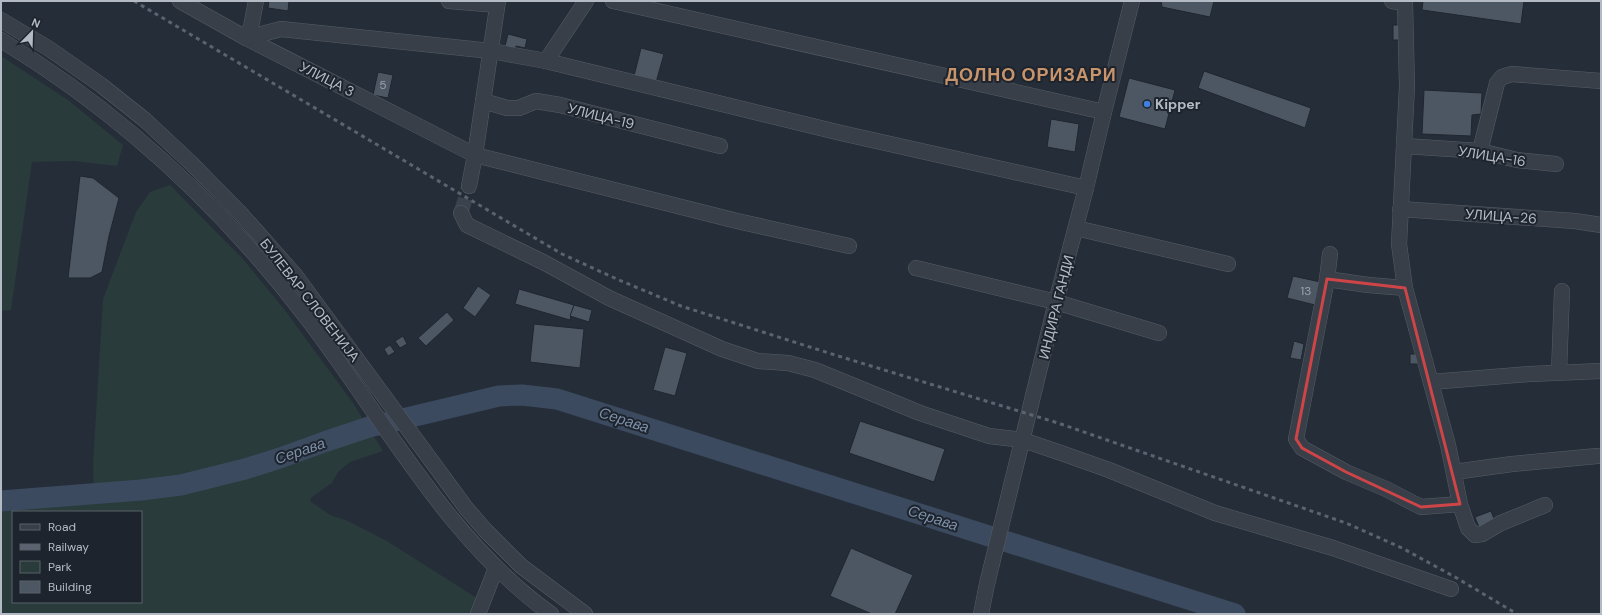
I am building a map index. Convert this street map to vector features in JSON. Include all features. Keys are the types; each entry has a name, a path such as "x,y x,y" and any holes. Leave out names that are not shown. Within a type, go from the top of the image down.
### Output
{"street":[{"name":"УЛИЦА 3","path":"180,1 246,38 475,155 737,221 849,246"},
{"path":"246,38 251,27 256,1"},
{"path":"449,1 498,3 475,155 468,186"},
{"path":"546,61 586,1"},
{"path":"614,1 1104,112"},
{"name":"ИНДИРА ГАНДИ","path":"982,614 994,554 1132,1"},
{"path":"1392,1 1405,3 1406,86 1399,244 1405,288 1454,472 1460,504 1468,528 1475,534 1482,534 1501,523 1545,505"},
{"name":"БУЛЕВАР СЛОВЕНИЈА","path":"1,20 48,48 101,85 145,120 192,164 241,214 295,275 466,508 503,549 539,580 585,614"},
{"path":"246,38 281,29 491,51 546,61 841,132 1086,188"},
{"name":"БУЛЕВАР СЛОВЕНИЈА","path":"1,40 44,67 88,98 129,130 181,177 230,227 271,273 307,318 405,456 478,550 519,589 552,614"},
{"path":"1480,151 1497,83 1502,77 1512,74 1601,81"},
{"name":"УЛИЦА-19","path":"483,101 507,108 519,108 536,101 554,104 720,146"},
{"name":"УЛИЦА-16","path":"1404,146 1480,151 1517,160 1556,164"},
{"name":"УЛИЦА-26","path":"1400,209 1575,221 1601,225"},
{"path":"461,213 467,225 538,260 609,298 722,349 758,360 788,363 815,370 920,413 990,436 1023,440 1109,470 1215,513 1333,548 1451,589"},
{"path":"1076,228 1228,264"},
{"path":"1330,254 1327,279 1296,438 1302,448 1346,472 1386,489 1421,507 1460,504"},
{"path":"916,268 1056,302 1159,333"},
{"path":"1327,279 1368,285 1405,288"},
{"path":"1559,372 1562,291"},
{"path":"1431,382 1559,372 1601,371"},
{"path":"1454,472 1512,464 1596,456"},
{"path":"478,614 496,568"}],"highlighted area":[{"path":"1327,279 1405,288 1460,504 1421,507 1346,472 1302,448 1296,439"}],"green space":[{"path":"1,56 68,100 123,145 117,166 73,161 32,162 11,310 1,311"},
{"path":"170,185 243,259 284,309 353,403 383,451 350,462 338,472 332,483 312,497 310,501 330,515 348,521 387,541 483,602 478,614 1,614 1,501 94,494 93,464 103,299 136,212 150,192"}],"building":[{"path":"269,1 289,1 288,11 268,8"},
{"path":"1161,1 1214,1 1210,17 1162,7"},
{"path":"1423,1 1524,1 1521,24 1422,10"},
{"path":"1393,25 1403,25 1403,40 1393,40"},
{"path":"508,34 527,39 525,48 516,46 514,52 504,50"},
{"path":"641,48 664,54 655,86 633,80"},
{"path":"1204,71 1311,108 1305,128 1198,88"},
{"path":"378,72 393,75 388,98 373,95"},
{"name":"Kipper","path":"1129,78 1175,90 1165,129 1119,117"},
{"path":"1424,90 1482,93 1481,114 1472,115 1471,136 1422,134"},
{"path":"1051,119 1079,124 1075,152 1047,147"},
{"path":"80,176 93,178 119,198 109,236 102,272 90,278 68,278"},
{"path":"1293,276 1325,283 1319,306 1287,298"},
{"path":"478,286 491,295 475,317 463,308"},
{"path":"519,289 574,305 570,320 515,304"},
{"path":"574,305 592,310 589,322 570,316"},
{"path":"447,312 454,320 426,346 418,338"},
{"path":"534,324 584,329 580,368 530,362"},
{"path":"403,336 407,344 400,348 395,341"},
{"path":"1294,341 1304,344 1301,360 1290,358"},
{"path":"390,345 395,352 388,356 384,349"},
{"path":"665,347 687,353 675,396 653,390"},
{"path":"1410,354 1421,354 1421,364 1410,364"},
{"path":"860,421 945,449 934,482 849,453"},
{"path":"1491,511 1496,524 1480,530 1475,517"},
{"path":"851,548 913,575 895,614 872,614 830,596"}],"waterway":[{"name":"Серава","path":"1,501 141,490 181,485 245,469 369,427 499,396 522,395 557,399 1235,614"}],"tunnel":[{"path":"461,213 469,186"}],"railway":[{"path":"134,1 562,254 619,280 681,306 1058,423 1346,523 1402,548 1455,577 1517,614"}],"place":[{"name":"Kipper","path":"1147,104"}],"district":[{"name":"ДОЛНО ОРИЗАРИ","path":"1031,75"}]}
